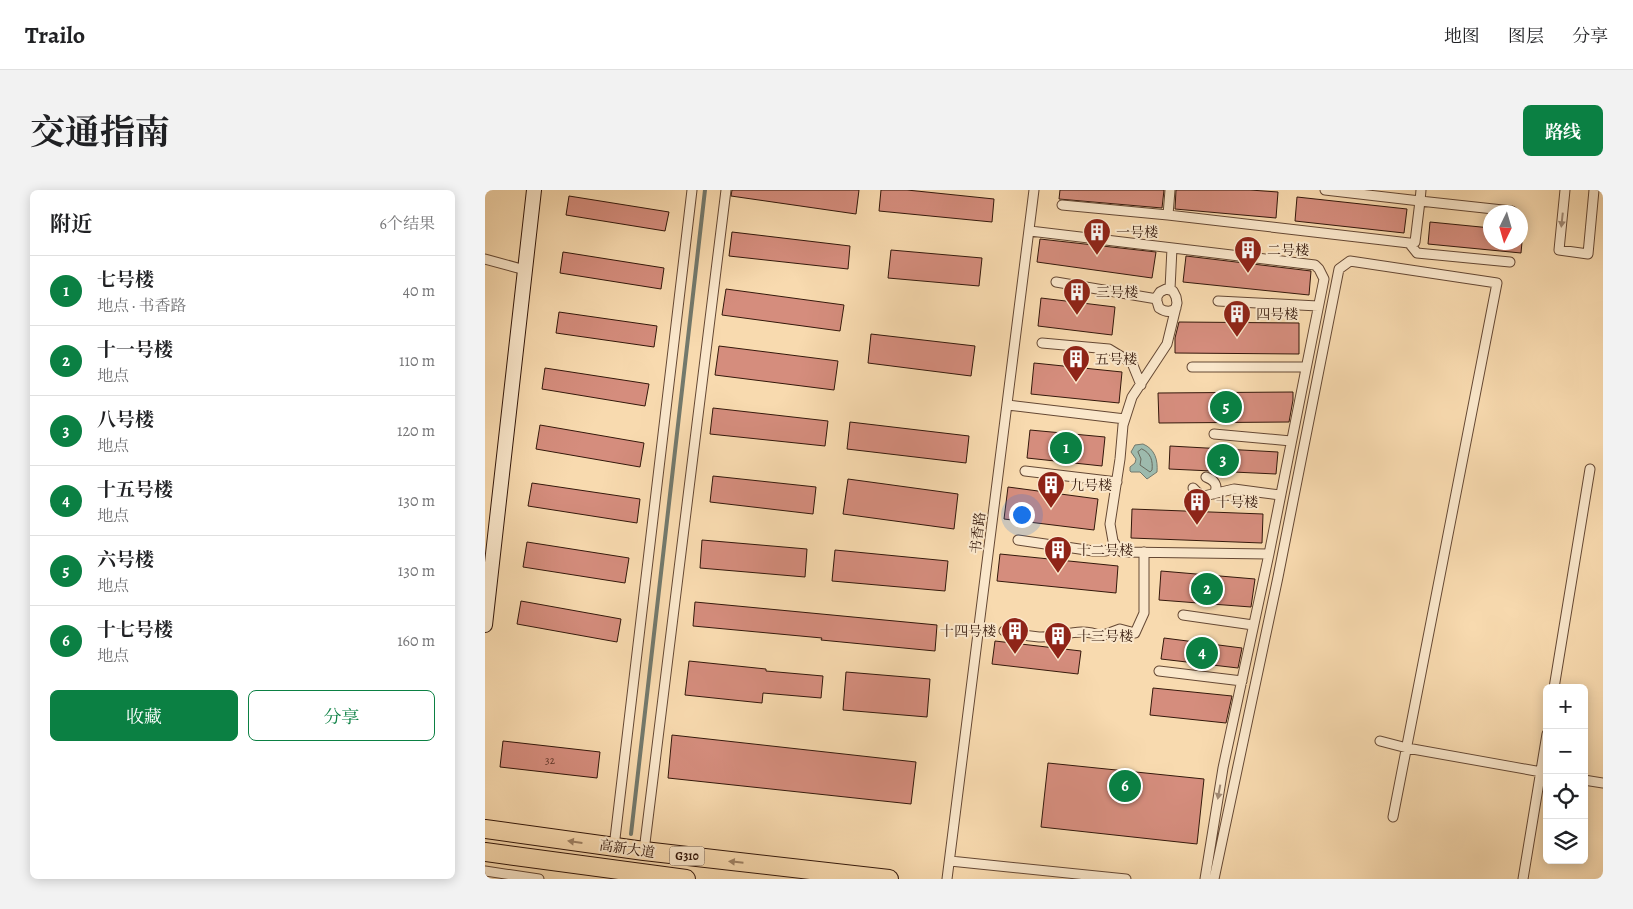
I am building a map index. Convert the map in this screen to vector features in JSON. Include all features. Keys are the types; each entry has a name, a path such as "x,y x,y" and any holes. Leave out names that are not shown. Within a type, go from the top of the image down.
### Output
{"highway":[{"name":"高新大道","path":"485,829 644,851 889,879"},
{"name":"高新大道","path":"485,852 686,879"}],"main road":[{"path":"485,625 534,190"}],"street":[{"path":"614,847 692,190"},
{"path":"644,851 726,190"},
{"name":"书香路","path":"947,879 1034,190"},
{"path":"1168,215 1170,190"},
{"path":"1325,190 1483,208"},
{"path":"1062,205 1168,215 1409,243 1415,242 1421,190"},
{"path":"1565,190 1559,250 1587,254 1594,190"},
{"path":"1029,231 1315,264 1323,279 1269,554 1223,768 1205,879"},
{"path":"1409,243 1417,253 1509,262"},
{"path":"1172,248 1170,289 1176,298 1176,308 1167,344 1132,397 1123,425 1110,524 1113,541 1117,549 1122,552 1269,554"},
{"path":"485,259 525,270"},
{"path":"1214,879 1278,577 1339,269 1350,261 1497,284 1393,817"},
{"path":"1056,282 1157,299"},
{"path":"1170,289 1160,292 1157,305 1162,310 1170,312 1176,308"},
{"path":"1218,301 1318,306"},
{"path":"1042,343 1109,349 1132,363 1141,384"},
{"path":"1192,367 1306,367"},
{"path":"1008,405 1125,419"},
{"path":"1213,434 1291,440"},
{"path":"1555,684 1591,469"},
{"path":"1025,471 1117,482"},
{"path":"1206,477 1213,479 1215,482 1216,490 1214,494"},
{"path":"1193,488 1204,496 1234,489 1280,495"},
{"path":"1018,540 1093,551 1106,551 1115,546"},
{"path":"1004,632 1041,637 1077,631 1092,632 1101,636 1112,631 1135,632 1144,612 1145,552"},
{"path":"1183,615 1253,625"},
{"path":"1159,671 1242,681"},
{"path":"1380,741 1407,748 1543,772"},
{"path":"1523,879 1544,774"},
{"path":"1588,781 1603,783"},
{"path":"950,861 1125,879"},
{"path":"485,871 539,879"}],"water":[{"path":"1143,444 1153,452 1157,463 1157,472 1147,479 1140,472 1130,471 1130,467 1135,463 1136,459 1131,452 1135,445"}],"building":[{"path":"732,190 859,190 856,214 731,196"},
{"path":"881,190 907,190 994,199 992,222 879,211"},
{"path":"1060,190 1164,190 1162,208 1059,199"},
{"path":"1176,190 1278,192 1276,218 1175,209"},
{"path":"569,196 669,212 665,231 566,215"},
{"path":"1297,197 1407,209 1404,233 1295,221"},
{"path":"1430,222 1483,227 1483,249 1428,244"},
{"path":"732,232 850,246 848,269 729,256"},
{"name":"一号楼","path":"1040,239 1156,252 1152,278 1037,262"},
{"path":"891,250 982,258 979,286 888,278"},
{"path":"1490,250 1521,250 1521,253"},
{"path":"563,252 664,268 661,289 560,273"},
{"name":"二号楼","path":"1186,256 1311,271 1309,295 1183,282"},
{"path":"726,289 844,305 840,331 722,315"},
{"name":"三号楼","path":"1041,298 1115,307 1112,335 1038,326"},
{"path":"559,312 657,326 654,347 556,333"},
{"name":"四号楼","path":"1179,322 1299,323 1299,354 1175,353 1175,338"},
{"path":"871,334 975,346 971,376 868,363"},
{"path":"719,346 838,361 834,390 715,375"},
{"name":"五号楼","path":"1034,363 1122,372 1119,403 1031,394"},
{"path":"545,368 649,384 645,406 542,389"},
{"path":"1293,392 1289,422 1159,423 1158,393"},
{"path":"713,408 828,421 825,446 710,434"},
{"path":"850,422 969,436 966,463 847,449"},
{"path":"540,425 644,443 640,467 536,449"},
{"path":"1030,430 1105,437 1102,466 1027,458"},
{"path":"1170,446 1278,452 1276,474 1169,469"},
{"path":"713,476 816,487 813,514 710,502"},
{"path":"848,479 958,494 954,529 843,514"},
{"path":"532,483 640,499 637,523 528,506"},
{"name":"九号楼","path":"1008,487 1098,499 1094,530 1004,519"},
{"name":"十号楼","path":"1132,509 1263,514 1262,543 1131,538"},
{"path":"702,540 807,549 805,577 700,568"},
{"path":"527,542 629,558 625,583 523,567"},
{"path":"835,550 948,561 945,591 832,581"},
{"name":"十二号楼","path":"1000,554 1118,566 1116,593 997,581"},
{"path":"1161,571 1255,579 1251,607 1159,600"},
{"path":"521,601 621,619 617,642 517,624"},
{"path":"695,602 937,625 935,651 693,626"},
{"path":"1164,638 1242,648 1238,668 1161,659"},
{"path":"995,641 1081,651 1078,674 992,664"},
{"path":"689,661 823,676 821,698 763,693 762,703 685,695"},
{"path":"846,672 930,679 927,717 843,710"},
{"path":"1153,688 1232,696 1226,723 1150,715"},
{"path":"672,735 916,762 911,804 668,778"},
{"path":"503,741 600,752 597,778 500,767"},
{"path":"1048,763 1204,779 1197,844 1041,827"}],"waterway":[{"path":"631,834 705,190"}],"place":[{"name":"一号楼","path":"1097,256"},
{"name":"二号楼","path":"1248,274"},
{"name":"三号楼","path":"1077,316"},
{"name":"四号楼","path":"1237,338"},
{"name":"五号楼","path":"1076,383"},
{"name":"六号楼","path":"1226,407"},
{"name":"七号楼","path":"1066,448"},
{"name":"八号楼","path":"1223,460"},
{"name":"九号楼","path":"1051,509"},
{"name":"十号楼","path":"1197,526"},
{"name":"十二号楼","path":"1058,574"},
{"name":"十一号楼","path":"1207,589"},
{"name":"十五号楼","path":"1202,653"},
{"name":"十四号楼","path":"1015,655"},
{"name":"十三号楼","path":"1058,660"},
{"name":"十七号楼","path":"1125,786"}]}
